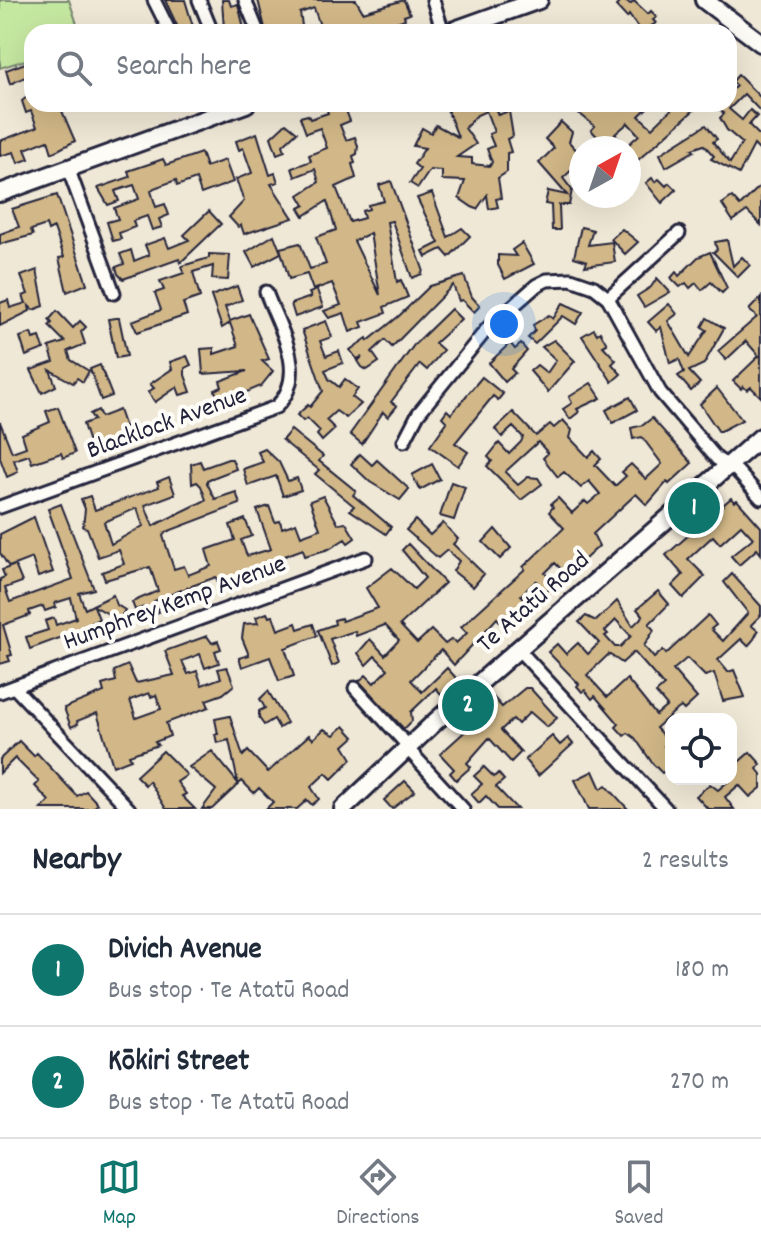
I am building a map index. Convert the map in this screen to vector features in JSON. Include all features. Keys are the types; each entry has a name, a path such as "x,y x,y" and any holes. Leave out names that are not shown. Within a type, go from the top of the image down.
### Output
{"main road":[{"path":"472,24 539,0"},
{"path":"704,0 736,24"},
{"path":"737,25 761,43"},
{"path":"0,193 224,112"},
{"name":"Te Atatū Road","path":"343,809 518,649 761,437"}],"street":[{"path":"154,0 166,24"},
{"path":"199,0 209,24"},
{"path":"245,0 255,24"},
{"path":"433,0 440,24"},
{"path":"68,168 114,293"},
{"path":"608,298 679,233"},
{"path":"404,441 418,414 487,329 530,290 547,280 571,279 594,287 608,298 660,392 717,459 761,498"},
{"name":"Blacklock Avenue","path":"0,507 276,407 287,392 293,373 266,292"},
{"name":"Humphrey Kemp Avenue","path":"0,692 366,558"},
{"path":"518,649 666,809"},
{"path":"14,687 129,809"},
{"path":"355,688 463,809"}],"green space":[{"path":"0,0 69,0 77,24 24,24 24,60 0,68"}],"building":[{"path":"165,0 185,0 192,24 176,24"},
{"path":"222,0 229,0 231,6 238,4 243,24 224,24"},
{"path":"258,0 356,0 363,12 404,0 410,14 391,24 319,24 314,8 300,13 302,24 264,24"},
{"path":"622,0 631,4 634,1 648,14 651,11 657,17 653,20 656,23 635,24 616,6"},
{"path":"24,63 24,78 10,84 6,70"},
{"path":"737,76 761,98 761,112 744,94 737,101"},
{"path":"750,110 757,116 749,125 761,137 761,152 754,145 739,174 711,159 714,156 704,145 692,149 694,151 666,167 660,154 706,125 717,139 713,142 730,163 742,143 727,130 720,118 722,112 733,112 742,120"},
{"path":"31,112 62,112 75,141 52,153 48,140 25,149 29,159 18,163 14,152 0,156 0,141 37,127"},
{"path":"328,112 347,112 350,121 340,125 346,140 355,137 358,146 357,154 353,156 355,163 352,164 356,178 336,187 350,222 364,218 362,211 369,209 368,205 384,201 379,185 391,181 423,269 422,274 412,278 392,221 387,222 397,282 401,280 408,297 384,307 386,313 361,322 363,327 350,332 344,313 329,318 324,311 341,305 332,283 313,290 307,274 289,279 280,248 300,243 310,269 326,264 316,237 336,230 327,201 304,216 299,208 305,205 299,195 319,182 315,169 295,177 292,168 311,161 309,155 327,148 320,128 306,133 300,117 308,115 310,119","holes":["370,233 380,295 354,241"]},
{"path":"448,112 484,112 465,128 476,144 457,157 472,158 472,164 490,166 492,162 487,149 494,146 489,134 494,132 486,112 497,112 498,115 509,112 513,136 507,139 511,152 507,153 507,172 498,178 501,198 496,199 498,207 489,209 487,195 477,209 472,207 459,198 465,181 442,180 442,171 430,170 418,188 410,183 420,169 414,164 425,148 413,146 422,128 431,133 436,125 458,137"},
{"path":"577,112 643,112 639,116 652,128 669,112 692,112 641,157 641,136 628,123 615,134 617,136 597,136 591,130 595,126"},
{"path":"561,122 572,132 569,136 569,172 563,178 569,186 569,205 559,205 560,230 552,230 551,205 545,204 548,191 567,195 539,163 554,148 545,139"},
{"path":"286,123 297,132 283,145 285,151 277,154 271,137"},
{"path":"257,133 270,175 275,173 278,182 271,184 293,218 244,234 241,225 238,227 229,217 244,201 236,179 252,173 243,148 239,150 236,141"},
{"path":"201,153 206,167 225,160 233,182 201,194 196,179 177,186 176,180 154,188 151,191 156,207 165,204 169,215 159,219 162,227 152,230 147,216 133,221 135,227 119,233 121,239 113,241 107,222 118,219 114,208 139,199 134,185 115,191 119,201 108,205 98,188 130,177 128,171 163,159 166,165"},
{"path":"652,178 655,182 659,179 666,186 669,183 676,190 662,203 646,183"},
{"path":"761,185 761,225 747,211 733,221 722,204 732,197 740,206"},
{"path":"432,193 448,237 462,228 470,236 449,257 442,249 426,257 423,251 439,243 417,198"},
{"path":"57,195 87,284 67,292 59,258 64,257 54,228 48,231 46,225 31,230 33,235 0,244 0,234 19,227 12,209"},
{"path":"209,211 221,224 180,263 179,259 123,279 118,274 116,267 124,264 120,254 131,250 134,261 149,255 145,245 165,238 169,248 189,240 184,235"},
{"path":"581,227 593,230 588,245 612,242 615,262 585,266 587,261 574,257"},
{"path":"622,229 638,242 625,254 611,239"},
{"path":"274,235 281,253 254,267 246,252"},
{"path":"727,240 733,266 742,257 750,265 738,277 713,252 717,250 715,242"},
{"path":"522,243 534,264 505,279 498,265 498,255 516,256 512,250"},
{"path":"710,252 727,288 722,293 711,282 702,290 696,283 690,288 686,283 680,287 671,278 676,272 679,276 698,257"},
{"path":"209,254 230,255 228,280 212,279 213,266 193,272 200,297 183,303 187,315 137,332 132,321 161,310 155,293 164,290 160,281 184,273 182,266 209,258"},
{"path":"37,270 44,306 33,310 29,306 30,311 0,326 0,303 8,300 10,308 26,303 23,296 28,294 21,276"},
{"path":"464,276 472,297 480,306 474,312 462,300 459,301 453,285 392,347 385,340 372,352 379,362 367,370 362,367 358,361 362,357 357,359 350,350 367,338 368,341 430,286"},
{"path":"657,278 670,292 644,307 637,296 651,287"},
{"path":"237,286 242,300 225,307 230,321 249,314 269,359 262,361 273,371 261,386 219,404 215,390 222,387 220,381 247,371 203,374 201,349 214,348 214,354 238,346 230,323 222,328 211,296"},
{"path":"317,290 323,307 295,317 291,304 311,297 309,293"},
{"path":"761,297 761,397 751,387 747,390 743,386 741,389 733,381 759,356 746,341 726,360 718,351 757,317 749,310"},
{"path":"563,303 583,312 576,324 563,316 535,344 528,338 535,331 533,325 549,315 553,319"},
{"path":"669,304 677,314 668,321 689,357 707,330 702,327 707,318 724,328 704,364 689,371 700,383 691,391 678,376 684,372 679,359 670,363 661,327 656,331 648,322"},
{"path":"451,309 461,319 435,343 443,350 427,370 420,364 391,402 397,406 388,417 383,412 362,444 350,434 414,345"},
{"path":"57,311 73,328 80,321 86,327 81,332 85,344 68,351 71,360 89,371 83,382 77,378 73,383 50,370 56,386 42,393 31,370 54,362 49,347 65,342 49,326 52,323 49,320"},
{"path":"119,318 127,356 116,358 108,319"},
{"path":"326,321 332,337 320,341 326,356 339,351 343,363 325,370 329,379 339,387 345,379 358,389 352,397 361,404 346,418 336,411 326,420 335,429 322,441 317,435 320,431 307,418 303,421 297,415 308,405 310,407 323,391 302,330"},
{"path":"594,329 597,334 600,332 607,344 603,346 616,360 612,364 621,374 612,382 582,336"},
{"path":"31,333 33,339 40,337 44,349 26,356 20,337"},
{"path":"554,340 575,361 548,392 530,371 537,365 547,373 556,360 542,347"},
{"path":"510,343 515,349 521,344 527,351 511,369 515,373 505,382 489,363"},
{"path":"187,356 191,365 185,368 185,375 191,392 180,395 177,387 155,402 148,392 154,388 150,384 172,369 170,362"},
{"path":"100,365 112,396 101,400 90,369"},
{"path":"482,377 503,394 498,400 493,396 455,443 468,452 458,466 430,446 447,422 442,417 447,410 451,414"},
{"path":"591,383 601,398 577,409 579,412 570,419 563,409 572,403 569,397"},
{"path":"717,388 742,420 719,432 700,404"},
{"path":"630,397 637,410 613,423 606,410"},
{"path":"58,407 75,453 63,458 61,453 32,463 29,455 14,460 18,472 7,477 0,458 0,422 12,452 26,447 22,434 50,422 46,411"},
{"path":"98,410 101,417 119,410 125,427 130,425 134,435 91,449 83,424 94,420 90,414"},
{"path":"513,412 536,436 550,424 554,428 563,420 572,430 570,438 588,457 594,451 601,459 595,465 615,486 626,476 622,472 631,464 646,479 662,464 642,437 633,439 631,428 643,425 652,418 692,463 669,484 667,482 647,505 636,494 593,534 599,546 571,572 568,568 564,572 555,563 545,573 555,584 546,592 536,581 521,595 526,600 501,623 497,618 454,665 441,650 411,680 422,692 447,668 457,679 441,694 436,688 411,712 412,721 404,729 359,681 366,675 374,683 388,669 375,656 366,665 358,653 370,639 385,655 399,640 385,625 356,636 355,631 330,639 339,663 332,666 318,630 335,624 334,620 341,618 342,621 378,608 366,588 392,568 414,589 425,578 402,550 408,544 445,583 400,625 417,643 431,630 445,644 452,639 456,643 467,633 461,627 525,569 523,567 564,528 549,512 553,507 551,504 558,498 572,513 585,501 588,504 600,494 589,481 581,488 564,472 558,477 543,458 548,453 538,442 505,472 518,485 528,477 538,478 542,484 521,500 487,466 492,461 488,457 499,443 509,454 521,442 523,437 513,427 502,437 495,429"},
{"path":"291,430 323,456 319,461 356,491 353,495 391,527 386,534 350,510 354,506 315,474 319,470 282,440"},
{"path":"265,449 279,462 288,481 297,478 301,490 283,496 276,476 248,486 243,469 263,462 258,452"},
{"path":"360,454 372,465 377,460 409,489 400,500 370,482 351,464"},
{"path":"232,459 236,469 207,480 207,483 215,499 236,492 240,504 166,532 163,536 174,569 184,566 188,575 211,566 206,550 235,540 230,525 245,519 252,536 241,540 247,556 271,549 257,510 269,506 275,522 280,521 282,528 296,523 301,536 320,529 310,501 323,496 338,524 346,523 355,538 348,543 345,539 329,549 305,556 303,549 220,588 216,577 189,587 154,601 159,612 148,616 145,607 135,610 132,602 158,591 150,567 105,580 102,572 124,564 119,550 98,557 87,528 83,527 85,509 81,499 90,496 95,510 159,487 157,482 169,477 175,494 145,505 153,526 206,500 201,486 197,482 192,484 191,464 200,461 203,468","holes":["137,508 143,526 111,544 104,522"]},
{"path":"432,464 440,479 420,490 412,475"},
{"path":"451,482 465,487 454,520 440,516"},
{"path":"731,498 734,502 737,500 761,527 761,554 757,549 739,565 731,556 753,538 741,525 720,544 713,536 688,559 705,576 683,598 672,586 683,575 666,555"},
{"path":"61,504 94,589 79,593 85,609 113,595 117,605 125,610 119,620 94,606 99,619 93,622 96,632 83,637 81,630 30,649 26,637 48,630 45,621 54,618 56,625 76,618 71,598 55,603 56,607 45,611 43,606 29,611 30,615 3,625 12,655 8,656 10,661 0,664 0,579 5,577 2,570 15,565 22,582 5,588 10,602 73,579 48,509"},
{"path":"34,517 53,572 38,577 32,558 9,567 0,553 0,534"},
{"path":"415,520 430,535 443,523 458,539 453,544 484,574 473,587 453,571 459,561 447,550 438,558 406,530"},
{"path":"495,529 511,548 500,559 483,542"},
{"path":"732,574 761,606 761,615 751,625 758,631 754,639 748,646 741,639 718,660 728,672 734,670 745,697 723,701 714,673 705,676 687,658 673,670 697,698 684,710 681,707 673,713 665,713 665,720 656,728 665,738 665,771 662,773 635,738 628,733 624,736 616,727 619,724 595,696 592,699 585,690 582,692 577,686 579,684 548,652 557,644 566,654 578,643 588,654 599,643 579,622 586,616 596,621 617,601 633,626 643,616 637,609 658,591 669,604 649,624 654,630 644,646 654,658 663,650 666,654 708,615 716,625 711,629 723,641 748,613 724,582","holes":["616,620 631,636 620,647 615,647 605,636 608,634 605,631","634,652 664,686 656,693 667,706 656,715 627,679 607,697 587,675 609,654 622,663"]},
{"path":"267,613 269,617 273,616 278,630 296,623 298,629 313,624 317,636 285,648 294,676 279,681 270,657 242,667 239,658 249,655 242,638 244,624 258,623 256,617"},
{"path":"207,636 212,643 218,641 221,649 215,651 219,663 205,668 200,654 182,661 188,674 197,671 202,685 221,678 218,669 227,667 234,685 223,694 206,700 209,707 166,723 170,736 155,742 158,745 129,755 131,759 113,766 97,713 77,721 78,724 71,727 64,708 104,692 102,685 116,681 114,671 128,665 136,683 174,675 165,651","holes":["149,693 151,697 156,695 161,709 136,718 130,700"]},
{"path":"525,688 530,688 557,718 547,727 530,712 518,724 513,719 501,730 521,752 511,762 489,738 467,763 471,767 456,780 450,773 454,769 440,754 491,708 487,704 493,697 502,707"},
{"path":"268,691 287,723 279,728 274,719 264,725 259,718 259,711 265,708 260,699"},
{"path":"230,716 243,756 248,751 268,772 309,735 313,739 324,729 334,735 344,726 354,737 344,746 352,759 332,779 326,773 311,787 319,799 312,805 307,800 297,809 266,809 273,802 259,788 254,793 242,781 212,809 202,809 216,790 189,767 212,751 238,783 229,740 217,743 215,734 218,734 215,719"},
{"path":"552,736 560,745 568,738 573,744 538,776 525,760"},
{"path":"19,741 34,756 37,753 77,796 86,791 98,804 92,809 41,809 49,801 35,786 39,782 15,758 0,773 0,759"},
{"path":"163,751 187,775 177,782 186,794 182,796 195,809 166,809 149,781 145,785 136,776"},
{"path":"750,752 761,764 757,769 761,774 761,788 750,797 739,785 725,797 734,809 708,809 696,796 709,785 718,790 724,785 737,785 737,764"},
{"path":"484,767 494,777 498,773 504,780 496,787 517,809 498,809 486,796 479,803 471,794 482,784 474,776"},
{"path":"593,771 601,789 606,785 628,809 589,809 575,780"},
{"path":"405,781 415,791 392,809 384,800"}],"place":[{"name":"Divich Avenue","path":"694,508"},
{"name":"Kōkiri Street","path":"468,705"}]}
